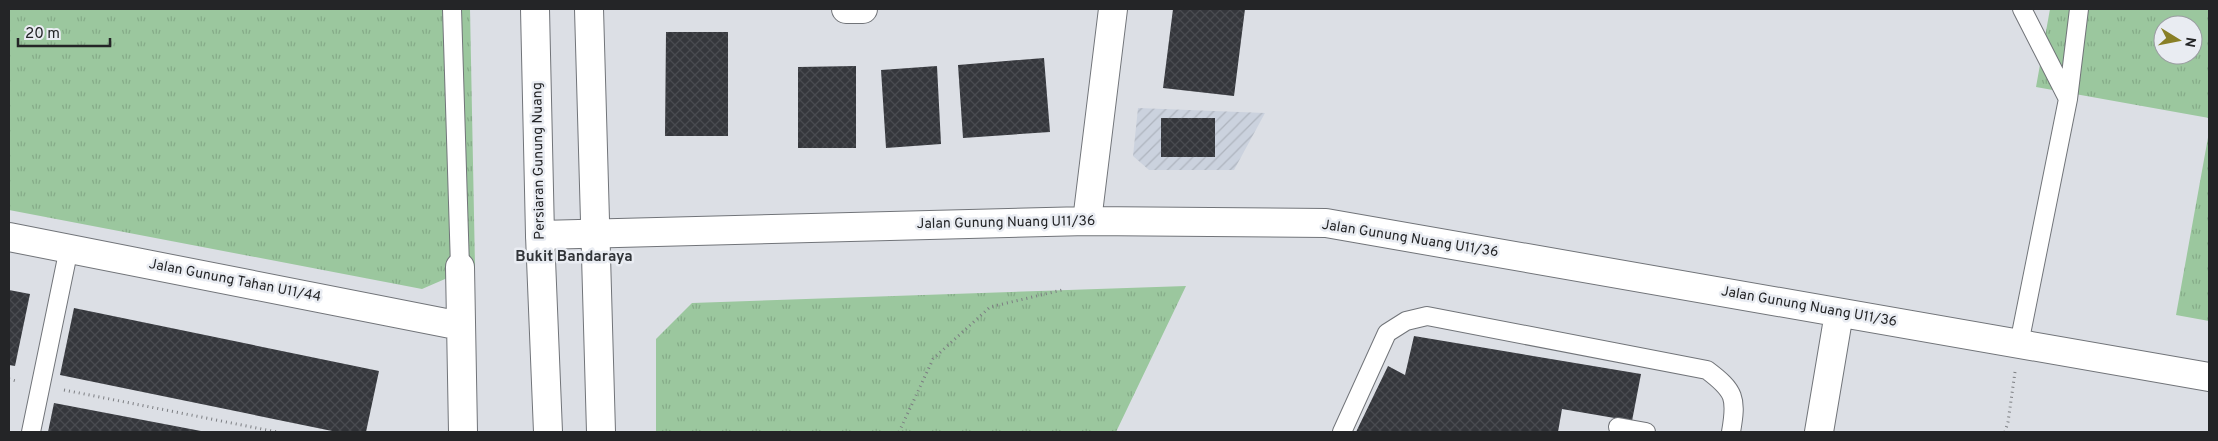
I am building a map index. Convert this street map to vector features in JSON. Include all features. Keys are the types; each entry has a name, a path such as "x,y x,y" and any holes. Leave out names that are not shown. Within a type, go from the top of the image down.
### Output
{"street":[{"name":"Persiaran Gunung Nuang","path":"535,9 539,105 540,235 548,432"},
{"path":"590,9 601,432"},
{"path":"846,9 863,9"},
{"path":"1087,221 1113,9"},
{"name":"Jalan Gunung Nuang U11/36","path":"540,235 1087,221 1326,223 2209,377"},
{"name":"Jalan Gunung Tahan U11/44","path":"9,236 461,326"},
{"path":"460,267 463,432"},
{"path":"1819,432 1839,312"}],"lane":[{"path":"452,9 460,267"},
{"path":"2022,9 2068,99"},
{"path":"2019,344 2068,99 2079,9"},
{"path":"31,432 69,248"},
{"path":"1342,432 1387,334 1406,321 1426,316 1707,370 1726,384 1736,405 1731,432"},
{"path":"1618,427 1646,432"}],"path":[{"path":"898,432 933,359 990,307 1062,290"},
{"path":"2005,432 2019,344"},
{"path":"9,379 277,432"}],"shaded area":[{"path":"1138,108 1265,113 1234,170 1149,170 1133,156"}],"green space":[{"path":"9,9 470,9 475,266 422,289 9,210"},
{"path":"2050,9 2209,9 2209,118 2036,87"},
{"path":"2209,132 2209,321 2176,315"},
{"path":"1186,286 1116,432 656,432 656,339 692,303"}],"building":[{"path":"1173,9 1245,9 1234,96 1163,88"},
{"path":"666,32 728,32 728,136 665,136"},
{"path":"1044,58 1050,132 963,138 958,65"},
{"path":"856,66 856,148 798,148 798,67"},
{"path":"937,66 941,144 886,148 881,70"},
{"path":"1161,118 1215,118 1215,157 1161,157"},
{"path":"9,290 30,294 15,366 9,365"},
{"path":"74,308 379,371 366,432 337,432 60,375"},
{"path":"1414,336 1641,374 1632,421 1562,409 1558,432 1356,432 1388,366 1405,375"},
{"path":"54,403 201,431 201,432 48,432"}],"district":[{"name":"Bukit Bandaraya","path":"574,257"}]}
